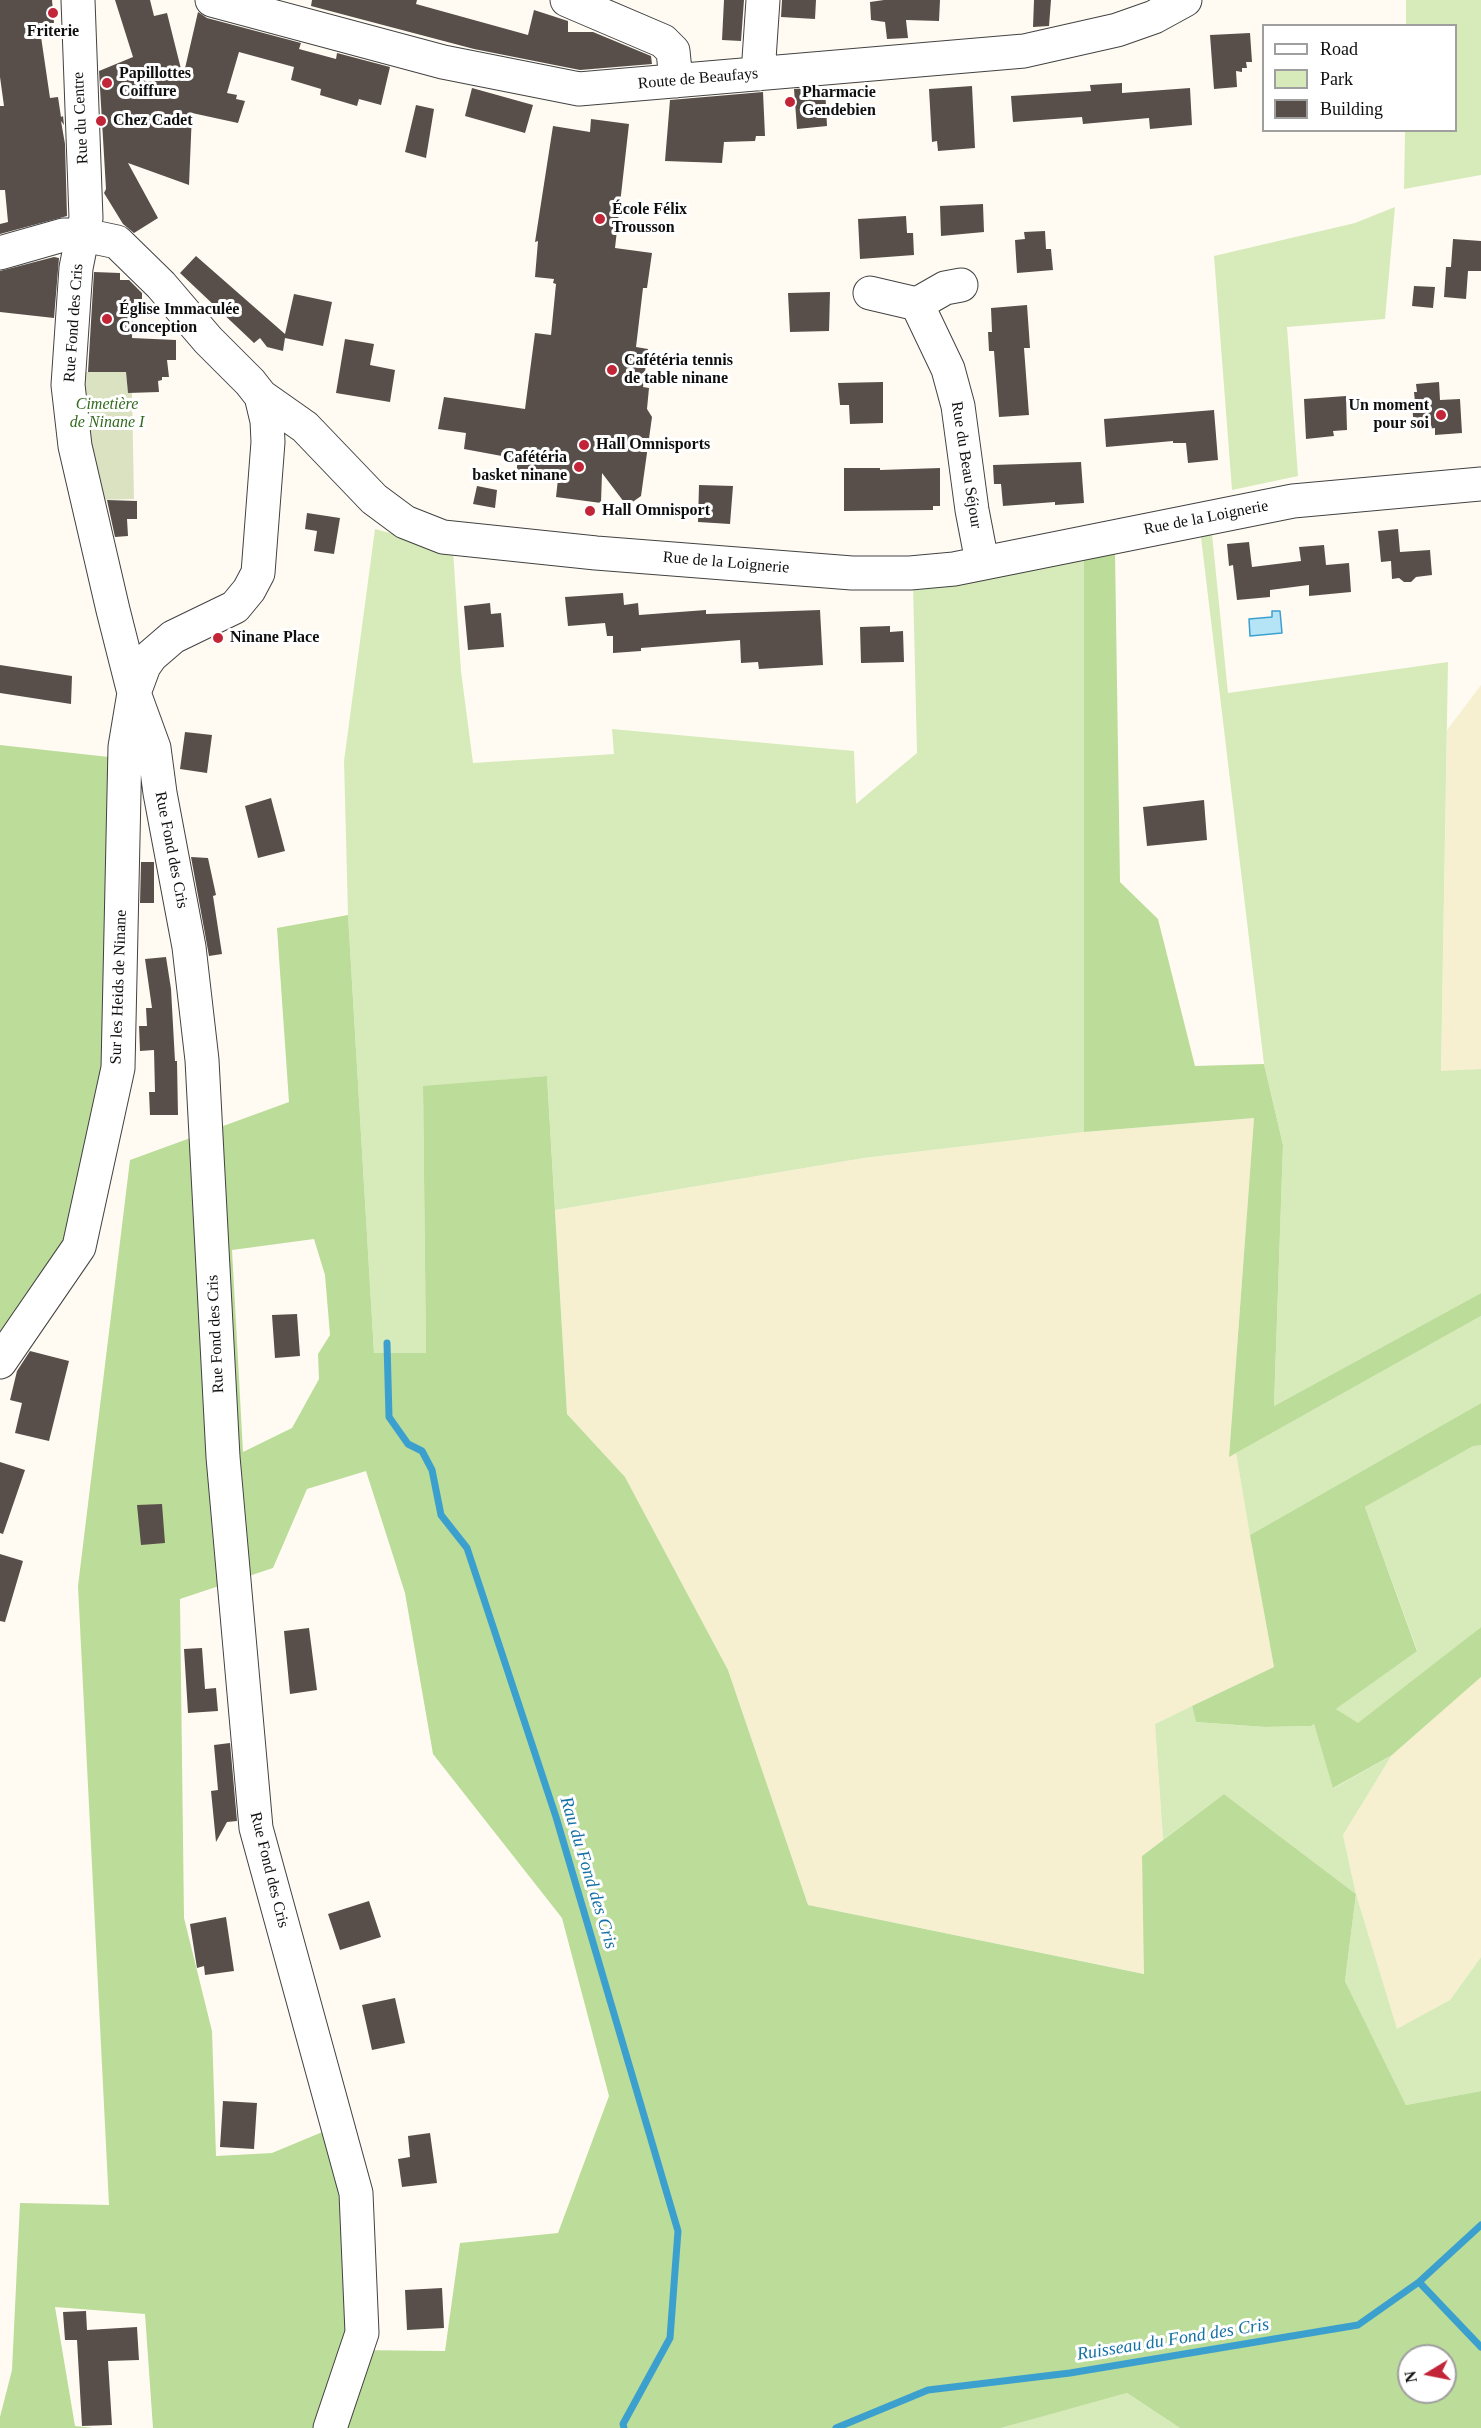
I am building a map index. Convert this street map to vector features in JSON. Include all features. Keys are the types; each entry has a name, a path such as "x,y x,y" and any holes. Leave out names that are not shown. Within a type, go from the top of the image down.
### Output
{"street":[{"name":"Rue du Centre","path":"78,0 86,218 84,235"},
{"name":"Route de Beaufays","path":"212,0 443,62 579,89 1024,51 1117,30 1154,17 1185,0"},
{"path":"567,0 663,41 673,51 676,81"},
{"path":"758,74 762,0"},
{"name":"Rue de la Loignerie","path":"0,253 63,235 84,235 117,242 161,285 208,340 261,396 305,427 374,499 405,522 442,537 596,553 852,573 910,573 954,569 1293,501 1481,484"},
{"name":"Rue Fond des Cris","path":"84,235 76,268 68,385 75,446 113,610 134,693 154,748 160,793 189,947 202,1060 222,1446 256,1828 356,2193 362,2333 330,2428"},
{"path":"870,293 917,304 945,288 961,285"},
{"name":"Rue du Beau Séjour","path":"917,304 948,369 958,406 972,510 982,562"},
{"path":"134,693 144,666 151,656 173,637 235,607 249,590 258,573 267,455 267,421 261,396"},
{"path":"267,455 276,436 284,431 305,427"},
{"path":"113,610 130,624 173,637"},
{"name":"Sur les Heids de Ninane","path":"0,1362 79,1247 118,1068 125,747 134,693"}],"shaded area":[{"path":"1481,685 1481,1069 1441,1072 1447,730"},
{"path":"1254,1118 1229,1456 1236,1453 1274,1667 1155,1724 1163,1840 1142,1856 1145,1974 808,1905 728,1670 625,1477 567,1414 555,1210 864,1158 1084,1132"},
{"path":"1481,1677 1481,1957 1450,2000 1397,2030 1356,1894 1343,1835 1392,1755"}],"green space":[{"path":"1406,0 1481,0 1481,175 1404,189 1405,132 1457,132 1457,24 1406,24"},
{"path":"1395,207 1385,319 1287,327 1298,476 1232,490 1214,256 1355,223"},
{"name":"Cimetière de Ninane I","path":"80,372 126,372 128,392 132,393 134,499 98,500"},
{"path":"1211,524 1228,693 1448,662 1441,1071 1481,1069 1481,1293 1274,1406 1283,1145 1264,1064 1200,529"},
{"path":"375,529 453,550 461,671 473,763 614,754 612,729 854,751 856,804 917,753 913,585 1084,555 1084,1132 864,1158 555,1210 547,1076 423,1087 426,1353 374,1353 348,915 344,761"},
{"path":"1115,552 1120,882 1158,919 1195,1066 1264,1064 1283,1145 1274,1406 1481,1293 1481,1316 1229,1457 1254,1118 1084,1132 1084,555"},
{"path":"0,745 118,758 100,1085 62,1254 0,1356"},
{"path":"348,915 374,1353 426,1353 423,1086 547,1076 567,1414 625,1477 728,1670 808,1905 1144,1974 1142,1856 1224,1794 1356,1894 1345,1981 1406,2105 1481,2091 1481,2428 1180,2428 1127,2393 1001,2428 153,2428 145,2314 55,2307 75,2426 93,2428 0,2428 0,2417 12,2370 20,2203 109,2205 78,1586 130,1160 289,1102 277,928","holes":["314,1239 325,1275 330,1335 318,1354 319,1379 292,1428 243,1452 232,1250","366,1471 405,1593 433,1754 562,1918 609,2096 558,2233 460,2243 445,2351 354,2350 332,2128 272,2153 216,2156 212,2031 184,1918 180,1599 273,1568 307,1489"]},
{"path":"1481,1316 1481,1403 1250,1535 1236,1453"},
{"path":"1481,1403 1481,1445 1473,1446 1365,1507 1417,1651 1336,1709 1358,1723 1481,1627 1481,1677 1392,1755 1333,1788 1314,1724 1311,1726 1265,1727 1196,1722 1192,1706 1274,1667 1250,1535"},
{"path":"1473,1445 1481,1445 1481,1627 1358,1724 1336,1709 1417,1650 1365,1507"},
{"path":"1192,1706 1196,1722 1265,1727 1311,1726 1314,1724 1334,1788 1392,1755 1343,1835 1356,1894 1224,1794 1163,1840 1155,1724"},
{"path":"1356,1894 1397,2029 1450,2000 1481,1957 1481,2091 1406,2105 1345,1981"},
{"path":"1127,2393 1180,2428 1001,2428 1047,2415"}],"water":[{"path":"1272,611 1280,611 1282,633 1250,636 1249,619 1272,617"}],"building":[{"path":"0,0 52,0 54,23 39,23 50,98 58,97 61,117 63,116 64,125 61,121 65,144 67,216 0,234 0,224 8,222 5,190 0,190 0,106 4,106 0,77"},
{"path":"115,0 150,0 154,16 167,13 183,77 198,12 207,18 301,43 299,49 336,59 337,53 390,67 381,105 359,99 357,106 320,95 321,89 291,80 294,67 239,52 227,93 237,95 236,99 245,101 238,123 192,113 189,185 128,163 158,218 134,233 123,224 104,193 106,189 99,71 133,57"},
{"path":"312,0 417,0 416,4 528,35 534,10 568,21 568,32 593,32 651,56 652,64 580,70 474,49 311,6"},
{"path":"724,0 744,0 741,41 722,40"},
{"path":"782,0 816,0 815,19 781,17"},
{"path":"940,0 939,21 906,20 908,38 887,39 885,22 871,20 870,2"},
{"path":"1034,0 1051,0 1049,26 1033,27"},
{"path":"1250,33 1252,62 1246,62 1247,68 1242,68 1242,72 1236,71 1237,87 1214,89 1210,35"},
{"path":"1122,83 1122,93 1190,88 1192,125 1150,129 1149,118 1083,124 1082,117 1013,122 1011,96 1091,91 1090,85"},
{"path":"972,86 975,148 938,151 937,141 932,142 929,89"},
{"path":"825,87 827,126 797,129 794,89"},
{"path":"472,88 533,105 525,133 465,116"},
{"path":"763,92 765,136 756,136 755,141 724,142 722,163 665,161 670,100"},
{"path":"416,105 434,109 426,158 405,152"},
{"path":"591,119 629,124 615,248 652,253 647,288 643,288 636,347 648,349 643,387 649,388 647,409 652,417 641,496 627,506 602,473 601,503 556,497 558,479 516,474 518,459 464,449 466,433 438,429 444,397 525,409 535,333 551,335 556,284 553,283 554,279 535,277 538,241 535,242 553,126 590,132"},
{"path":"983,204 984,232 941,236 940,206"},
{"path":"906,216 907,233 913,233 914,255 860,259 858,219"},
{"path":"1045,231 1046,249 1051,249 1053,270 1017,273 1015,240 1025,239 1024,232"},
{"path":"1453,239 1481,241 1481,271 1468,271 1466,299 1444,297 1446,267 1451,267"},
{"path":"196,256 285,334 294,294 332,302 323,346 285,338 283,351 267,347 260,338 254,343 180,273"},
{"path":"54,257 59,258 54,318 0,312 0,271"},
{"name":"Église Immaculée Conception","path":"94,272 120,273 120,280 129,280 142,293 142,299 134,299 132,338 176,340 176,360 167,360 169,377 162,377 162,380 158,381 159,392 128,393 126,372 88,372"},
{"path":"1414,286 1435,287 1433,308 1412,306"},
{"path":"830,292 829,331 790,332 788,293"},
{"path":"1027,305 1030,348 1024,348 1029,415 999,417 994,351 989,351 988,332 992,332 991,308"},
{"path":"345,339 374,344 370,365 395,370 390,402 336,393"},
{"path":"883,382 883,423 850,424 849,405 840,405 838,383"},
{"path":"1439,382 1440,400 1460,399 1462,433 1435,435 1435,428 1414,430 1412,402 1415,402 1416,384"},
{"path":"1346,396 1347,430 1333,431 1334,436 1306,439 1304,399"},
{"path":"1214,410 1218,460 1188,463 1186,443 1173,443 1173,441 1106,447 1104,419"},
{"path":"1081,462 1084,503 1055,505 1055,502 1003,506 1001,484 994,484 993,465"},
{"path":"844,468 880,468 880,470 940,468 940,506 933,506 933,510 844,511"},
{"path":"699,485 733,486 730,524 698,522"},
{"path":"477,486 497,490 495,508 473,504"},
{"path":"107,500 137,501 137,519 127,519 128,536 115,537"},
{"path":"307,513 340,518 334,554 314,551 317,531 305,529"},
{"path":"1398,529 1400,552 1430,550 1432,575 1416,577 1411,582 1404,582 1399,578 1392,579 1391,561 1381,562 1378,531"},
{"path":"1249,542 1252,567 1301,561 1299,547 1324,545 1326,565 1349,563 1351,592 1309,596 1309,585 1270,590 1270,597 1237,600 1233,565 1229,566 1227,544"},
{"path":"623,593 624,605 638,603 639,615 706,610 706,614 820,610 823,665 759,669 758,662 741,663 740,640 641,648 641,651 613,653 613,636 607,636 605,623 568,626 565,597"},
{"path":"490,603 491,614 501,613 504,647 468,650 464,606"},
{"path":"890,626 890,632 903,631 904,662 861,663 860,627"},
{"path":"0,665 72,676 71,704 0,693"},
{"path":"185,732 212,735 207,773 180,769"},
{"path":"271,798 285,851 258,858 245,806"},
{"path":"1204,800 1207,840 1147,846 1143,807"},
{"path":"191,857 208,858 216,895 213,896 222,954 209,956"},
{"path":"141,862 154,862 154,903 140,903"},
{"path":"166,957 171,989 175,1061 177,1061 178,1115 150,1115 149,1092 155,1092 154,1050 140,1051 139,1026 147,1026 146,1008 152,1008 145,959"},
{"path":"297,1314 300,1356 275,1358 272,1315"},
{"path":"30,1351 69,1361 49,1441 15,1433 22,1403 10,1400 17,1371"},
{"path":"0,1462 25,1470 3,1534 0,1533"},
{"path":"162,1504 165,1543 141,1545 137,1505"},
{"path":"0,1554 23,1561 5,1622 0,1621"},
{"path":"309,1628 317,1690 290,1694 284,1631"},
{"path":"202,1648 205,1689 216,1688 218,1711 188,1713 184,1649"},
{"path":"230,1743 237,1821 227,1822 216,1842 211,1791 218,1790 214,1745"},
{"path":"369,1901 381,1937 340,1950 328,1914"},
{"path":"226,1917 234,1971 205,1975 204,1966 197,1968 190,1924"},
{"path":"395,1998 405,2043 372,2050 362,2005"},
{"path":"223,2101 257,2103 254,2149 220,2147"},
{"path":"430,2133 437,2183 402,2187 398,2159 410,2157 408,2136"},
{"path":"442,2288 444,2328 407,2330 405,2290"},
{"path":"86,2311 87,2330 137,2327 139,2360 108,2361 112,2425 82,2426 77,2340 65,2340 63,2312"}],"waterway":[{"name":"Rau du Fond des Cris","path":"387,1343 389,1417 408,1444 422,1451 432,1470 441,1515 467,1548 556,1817 678,2231 670,2338 623,2424 624,2428"},
{"path":"1419,2282 1481,2225"},
{"name":"Ruisseau du Fond des Cris","path":"836,2428 928,2390 1070,2373 1358,2325 1419,2282 1481,2347"}],"place":[{"name":"Friterie","path":"53,13"},
{"name":"Papillottes Coiffure","path":"107,83"},
{"name":"Pharmacie Gendebien","path":"790,102"},
{"name":"Chez Cadet","path":"101,121"},
{"name":"École Félix Trousson","path":"600,219"},
{"name":"Église Immaculée Conception","path":"107,319"},
{"name":"Cafétéria tennis de table ninane","path":"612,370"},
{"name":"Un moment pour soi","path":"1441,415"},
{"name":"Hall Omnisports","path":"584,445"},
{"name":"Cafétéria basket ninane","path":"579,467"},
{"name":"Hall Omnisport","path":"590,511"},
{"name":"Ninane Place","path":"218,638"}]}
